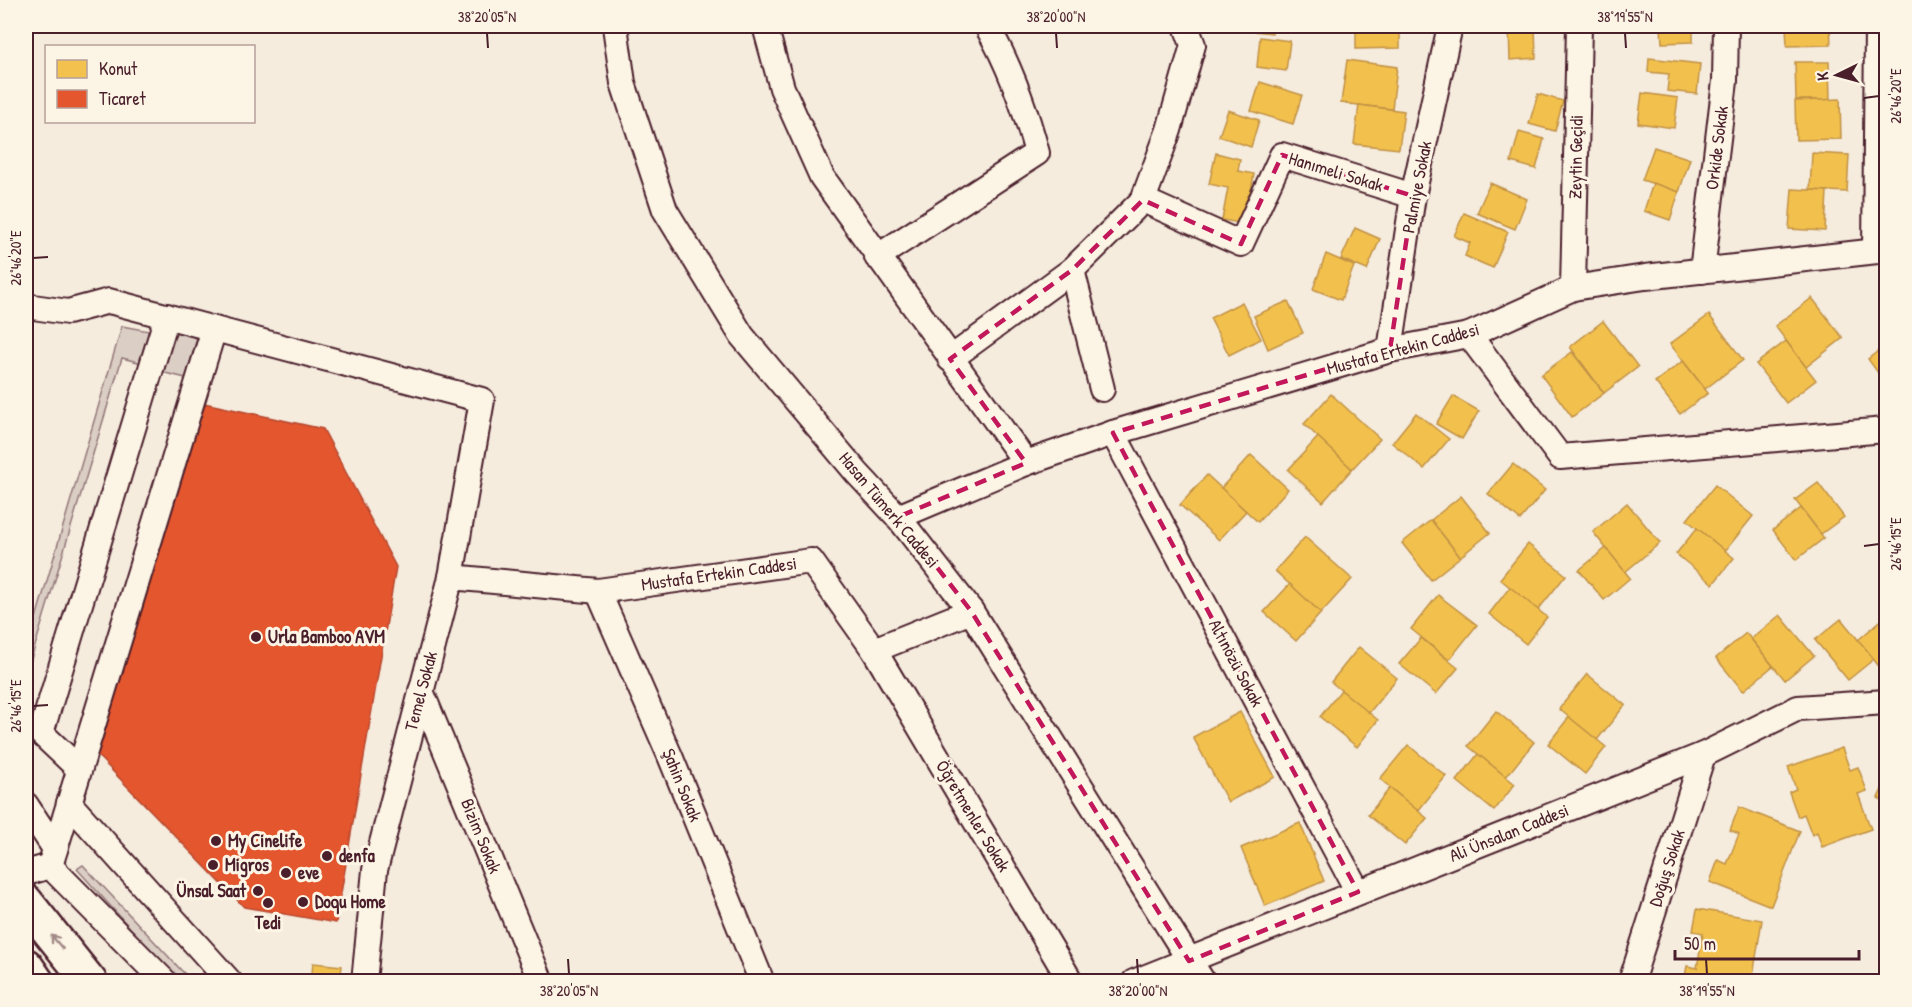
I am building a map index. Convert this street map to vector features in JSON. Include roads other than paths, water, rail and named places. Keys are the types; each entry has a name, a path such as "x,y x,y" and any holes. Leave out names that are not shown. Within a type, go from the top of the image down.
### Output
{"highway":[{"path":"26,902 90,981"},
{"path":"26,966 37,981"}],"street":[{"name":"Hasan Tümerk Caddesi","path":"615,26 623,83 665,210 742,336 857,473 898,517 970,611 1203,981"},
{"path":"765,26 782,88 822,177 1026,463"},
{"path":"877,257 1037,153 1023,104 1003,55 987,26"},
{"path":"950,359 1072,270 1143,200 1169,130 1193,45 1186,26"},
{"name":"Palmiye Sokak","path":"1390,350 1413,196 1450,26"},
{"name":"Zeytin Geçidi","path":"1573,288 1579,26"},
{"name":"Orkide Sokak","path":"1702,271 1725,81 1726,26"},
{"path":"1877,26 1881,251"},
{"name":"Hanımeli Sokak","path":"1143,200 1241,244 1282,155 1413,196"},
{"name":"Mustafa Ertekin Caddesi","path":"898,517 1026,463 1113,433 1390,350 1468,335 1573,288 1881,251"},
{"path":"1072,270 1102,389"},
{"path":"26,306 68,312 109,301 209,327 85,735 53,857 26,873"},
{"path":"76,766 40,733 167,316"},
{"name":"Temel Sokak","path":"209,327 482,400 451,577 375,870 364,981"},
{"path":"1468,335 1560,457 1887,430"},
{"name":"Altınözü Sokak","path":"1113,433 1358,892"},
{"name":"Mustafa Ertekin Caddesi","path":"451,577 598,591 811,561 874,650"},
{"name":"Şahin Sokak","path":"598,591 670,756 762,981"},
{"path":"874,650 970,611"},
{"name":"Öğretmenler Sokak","path":"874,650 1071,981"},
{"name":"Bizim Sokak","path":"421,691 541,981"},
{"name":"Ali Ünsalan Caddesi","path":"1134,981 1703,755 1798,708 1887,702"},
{"name":"Doğuş Sokak","path":"1631,981 1703,755"},
{"path":"69,803 230,981"},
{"path":"26,805 53,857 165,981"}],"place":[{"name":"Urla Bamboo AVM","path":"256,637"},
{"name":"My Cinelife","path":"216,841"},
{"name":"denfa","path":"327,856"},
{"name":"Migros","path":"213,865"},
{"name":"eve","path":"286,873"},
{"name":"Ünsal Saat","path":"258,891"},
{"name":"Doqu Home","path":"303,902"},
{"name":"Tedi","path":"268,903"}]}
